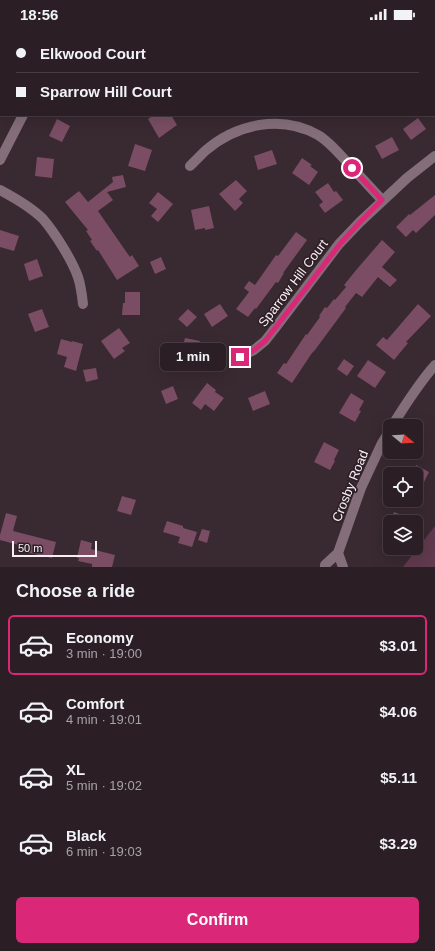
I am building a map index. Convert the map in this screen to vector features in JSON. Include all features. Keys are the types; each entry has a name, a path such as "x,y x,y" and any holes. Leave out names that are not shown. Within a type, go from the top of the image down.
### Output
{"street":[{"path":"0,160 22,116"},
{"path":"190,166 205,151 235,131 260,124 277,123 307,130 319,135 382,200"},
{"name":"Sparrow Hill Court","path":"240,357 254,350 265,341 340,244 360,222 407,178 435,156"},
{"path":"0,190 16,198 29,208 42,219 55,236 78,277 82,289 83,304"},
{"path":"396,419 427,373 435,364"},
{"name":"Crosby Road","path":"324,567 338,553 361,488 383,441"},
{"path":"338,553 343,567"}],"shaded area":[{"path":"435,526 435,567 403,567 412,555 423,555 423,541"}],"building":[{"path":"152,116 172,116 177,125 159,138 148,119"},
{"path":"418,118 426,129 411,140 403,129"},
{"path":"57,119 70,126 62,142 49,136"},
{"path":"392,137 399,150 382,159 375,146"},
{"path":"135,144 152,150 145,171 128,166"},
{"path":"272,150 277,164 258,170 254,156"},
{"path":"37,157 54,159 52,178 35,176"},
{"path":"302,158 312,165 310,166 318,172 309,185 292,173"},
{"path":"123,175 126,187 107,192 113,200 98,211 130,257 132,255 139,266 117,280 98,250 97,251 90,241 92,240 86,231 88,230 65,202 79,191 88,202 113,182 112,177"},
{"path":"236,180 247,191 239,199 243,203 235,211 219,194"},
{"path":"328,183 334,192 336,191 343,200 325,213 319,205 323,202 315,192"},
{"path":"158,192 173,204 158,222 151,216 157,209 149,203"},
{"path":"435,195 435,215 416,233 413,230 406,237 396,227 409,214 410,215"},
{"path":"209,206 214,228 195,230 191,210"},
{"path":"0,230 19,236 14,251 0,247"},
{"path":"296,232 307,240 283,273 278,283 276,282 256,309 255,308 248,317 236,309 249,292 244,288 249,281 255,285 276,255 278,256"},
{"path":"382,240 395,252 382,267 397,280 390,287 378,277 362,297 356,293 292,383 277,373 284,363 286,364 306,334 307,335 320,317 319,316 325,307 327,308 334,299 335,300 346,287 344,285"},
{"path":"161,257 166,269 155,274 150,262"},
{"path":"37,259 43,276 29,281 24,264"},
{"path":"125,292 140,292 140,315 122,315 123,303 125,303"},
{"path":"220,304 228,316 212,327 204,314"},
{"path":"418,304 431,316 406,342 408,343 394,360 376,345 383,337 387,340"},
{"path":"42,309 49,327 35,332 28,314"},
{"path":"188,309 197,317 187,327 178,319"},
{"path":"119,328 130,343 122,348 125,351 114,359 101,341"},
{"path":"185,338 200,341 198,352 200,352 197,364 175,359 177,348 182,349"},
{"path":"61,339 83,344 76,371 64,367 67,357 57,354"},
{"path":"344,359 354,366 347,376 337,369"},
{"path":"368,360 386,372 375,388 357,376"},
{"path":"96,368 98,379 86,382 83,370"},
{"path":"207,383 216,390 215,392 224,398 214,411 205,404 201,410 192,403"},
{"path":"173,386 178,399 166,404 161,391"},
{"path":"265,391 270,404 253,411 248,398"},
{"path":"351,393 364,401 355,422 339,413"},
{"path":"324,442 339,450 330,470 314,462"},
{"path":"423,469 429,472 423,484"},
{"path":"122,496 136,500 131,515 117,511"},
{"path":"394,512 402,515 393,515"},
{"path":"6,513 17,516 13,531 56,542 52,558 25,552 26,547 0,540"},
{"path":"167,521 197,532 192,547 178,543 180,537 163,532"},
{"path":"202,529 210,531 207,543 198,540"},
{"path":"81,540 92,543 91,549 115,555 112,567 92,567 92,564 78,561 79,558 77,558"}],"route":[{"path":"240,357 254,350 265,341 340,244 382,200 352,168"}]}
